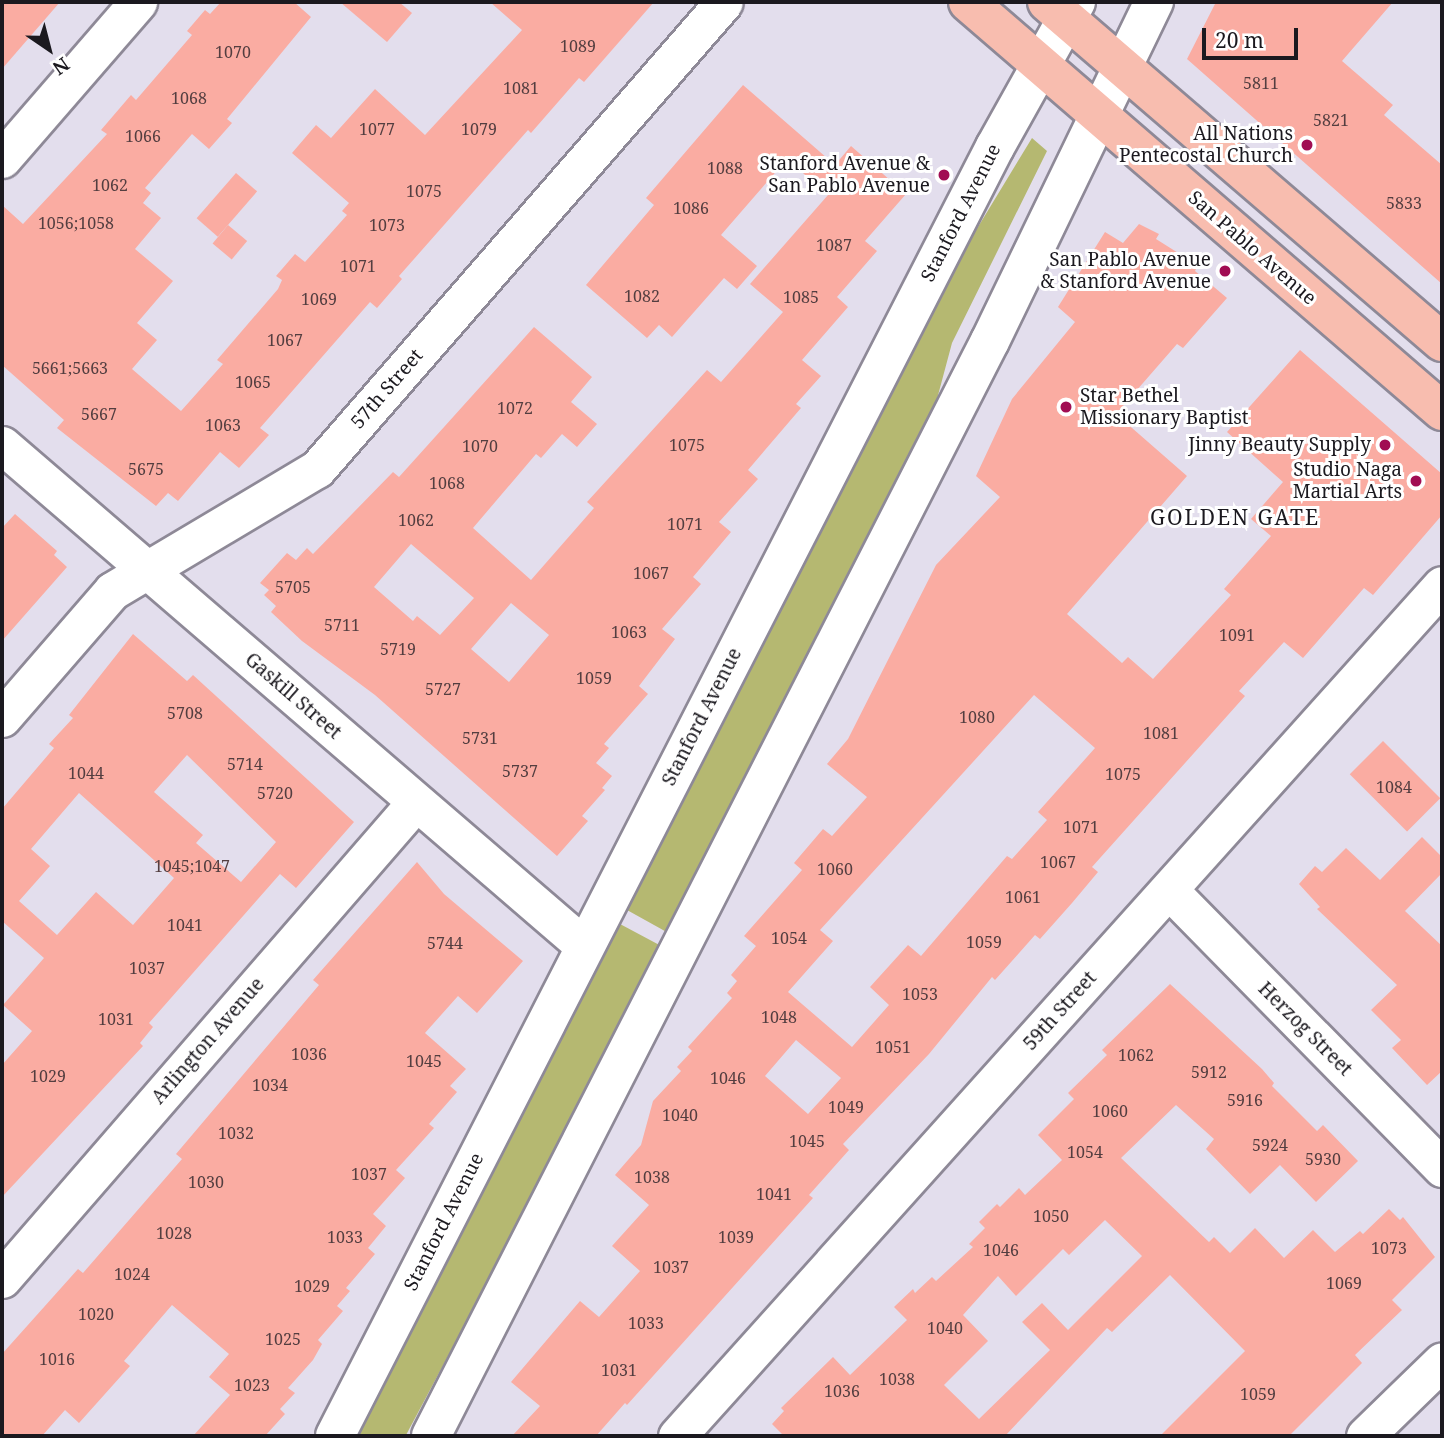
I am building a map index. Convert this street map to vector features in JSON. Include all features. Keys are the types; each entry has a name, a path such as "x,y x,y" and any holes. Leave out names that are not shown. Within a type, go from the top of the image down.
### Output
{"main road":[{"name":"San Pablo Avenue","path":"968,2 1442,411"},
{"path":"431,1436 1100,118 1154,2"},
{"name":"Stanford Avenue","path":"335,1436 1039,64 1063,7"},
{"path":"1063,7 1122,66 1442,342"}],"street":[{"path":"2,159 138,2"},
{"name":"57th Street","path":"2,718 112,591 317,469 724,2"},
{"name":"Gaskill Street","path":"2,445 584,947"},
{"name":"59th Street","path":"677,1436 1442,585"},
{"name":"Arlington Avenue","path":"2,1279 415,803"},
{"name":"Herzog Street","path":"1169,890 1442,1168"},
{"path":"1365,1436 1442,1361"}],"green space":[{"path":"1032,138 1047,151 952,343 933,414 672,935 627,910 964,250"},
{"path":"620,924 665,948 406,1436 358,1436 350,1432"}],"building":[{"path":"2,2 60,2 2,69"},
{"path":"221,2 294,2 311,17 227,119 232,123 209,149 192,134 145,188 151,193 143,203 161,218 135,249 173,281 137,323 157,340 132,369 181,411 223,364 217,360 278,289 282,280 276,276 295,254 305,262 347,215 342,211 349,203 292,153 316,125 331,138 375,89 425,135 522,30 490,2 654,2 584,82 579,78 531,133 528,130 399,276 402,279 377,308 370,302 260,428 269,435 239,468 220,452 178,501 168,493 156,506 57,428 64,420 2,365 2,205 23,224 107,134 101,130 131,95 136,100 192,35 187,31 205,10 210,14"},
{"path":"340,2 399,2 412,13 387,42"},
{"path":"1216,2 1393,2 1342,61 1393,105 1384,115 1442,165 1442,284 1187,59"},
{"path":"743,85 835,165 851,146 906,194 865,241 877,251 837,297 848,307 802,360 821,376 796,404 801,408 748,470 758,479 719,522 731,532 693,577 701,584 662,629 675,639 639,686 648,694 604,744 609,748 596,763 612,776 602,788 605,790 582,816 588,821 557,856 375,695 302,641 271,612 276,606 264,595 269,590 260,583 287,553 296,560 307,548 313,554 393,472 399,477 534,327 592,377 571,402 597,424 577,447 562,434 541,458 536,454 473,528 531,580 594,508 587,502 707,370 721,382 783,312 750,284 828,195 787,159 721,235 757,266 737,289 724,278 672,337 659,325 647,338 586,285 654,205 646,198","holes":["411,544 474,598 440,635 417,616 413,621 374,587","511,603 549,635 509,682 471,649"]},
{"path":"236,173 257,191 218,237 197,218"},
{"path":"1139,224 1159,234 1156,239 1183,256 1181,261 1197,267 1195,271 1227,298 1183,348 1177,344 1116,414 1187,476 1067,614 1122,663 1128,657 1153,679 1231,595 1224,589 1271,536 1251,519 1283,482 1227,432 1300,350 1442,474 1442,515 1373,595 1364,588 1303,658 1284,642 1239,691 1245,696 1092,867 1098,872 1072,903 1040,939 1035,935 995,980 992,977 929,1054 843,1144 849,1150 809,1195 813,1198 596,1436 512,1436 540,1406 511,1382 580,1301 599,1317 640,1271 612,1246 649,1205 615,1175 641,1145 653,1101 681,1071 677,1067 692,1051 688,1047 732,998 727,993 737,981 731,975 756,946 744,936 802,870 794,863 823,829 832,836 867,797 827,764 848,739 936,565 1000,497 976,476 1012,399 1075,322 1058,307 1105,232 1123,243","holes":["1034,695 1095,748 1038,812 1047,820 1012,859 1007,856 921,956 908,945 870,987 889,1005 852,1047 788,992 833,941 820,930","796,1040 841,1078 808,1114 765,1076"]},
{"path":"228,225 247,241 232,259 213,243"},
{"path":"15,514 57,551 54,555 67,567 2,641 2,528"},
{"path":"133,634 187,681 193,675 354,822 296,888 280,874 149,1023 153,1027 140,1043 143,1046 2,1197 2,1065 32,1031 3,1005 44,958 2,921 2,809 54,748 49,744 73,718 69,715","holes":["187,755 276,842 241,882 196,843 203,835 154,792","79,793 174,878 133,925 96,892 57,935 19,901 50,866 31,849"]},
{"path":"1383,741 1440,798 1407,832 1350,774"},
{"path":"1422,837 1442,857 1442,873 1405,911 1442,946 1442,1071 1427,1085 1392,1048 1401,1040 1371,1010 1397,985 1317,909 1320,907 1299,884 1315,866 1322,872 1346,848 1380,880"},
{"path":"417,862 444,894 523,961 477,1013 458,996 425,1033 466,1069 450,1086 457,1092 429,1124 434,1128 396,1170 405,1178 373,1214 386,1226 368,1248 375,1254 346,1288 350,1291 337,1306 343,1311 318,1340 322,1344 313,1360 288,1388 295,1393 280,1409 285,1414 265,1436 193,1436 230,1395 209,1377 229,1354 172,1305 124,1361 130,1366 79,1423 65,1410 42,1436 2,1436 2,1354 78,1269 83,1273 182,1159 176,1154 319,985 313,980"},
{"path":"1170,984 1262,1069 1274,1083 1272,1086 1317,1131 1323,1125 1358,1161 1316,1202 1280,1165 1250,1194 1206,1149 1214,1139 1176,1105 1121,1158 1209,1242 1214,1237 1230,1253 1255,1228 1284,1258 1313,1230 1335,1252 1360,1231 1363,1234 1389,1209 1400,1220 1403,1217 1435,1257 1392,1300 1402,1310 1355,1355 1362,1363 1289,1436 1160,1436 1245,1351 1170,1275 1112,1332 1107,1328 1005,1436 784,1436 772,1424 784,1411 781,1408 833,1357 850,1375 907,1320 894,1307 913,1289 915,1293 932,1277 936,1281 973,1247 969,1244 985,1228 979,1222 997,1204 1000,1207 1019,1188 1025,1195 1062,1160 1038,1135 1074,1099 1068,1093 1107,1055 1102,1050","holes":["1105,1220 1142,1256 1068,1330 1042,1303 1022,1322 1050,1350 979,1419 944,1385 988,1341 963,1315 998,1276 1016,1296 1063,1249 1069,1255"]}],"place":[{"name":"All Nations Pentecostal Church","path":"1307,145"},
{"name":"Stanford Avenue & San Pablo Avenue","path":"944,175"},
{"name":"San Pablo Avenue & Stanford Avenue","path":"1225,271"},
{"name":"Star Bethel Missionary Baptist","path":"1066,407"},
{"name":"Jinny Beauty Supply","path":"1385,445"},
{"name":"Studio Naga Martial Arts","path":"1416,481"}],"district":[{"name":"GOLDEN GATE","path":"1235,517"}]}
